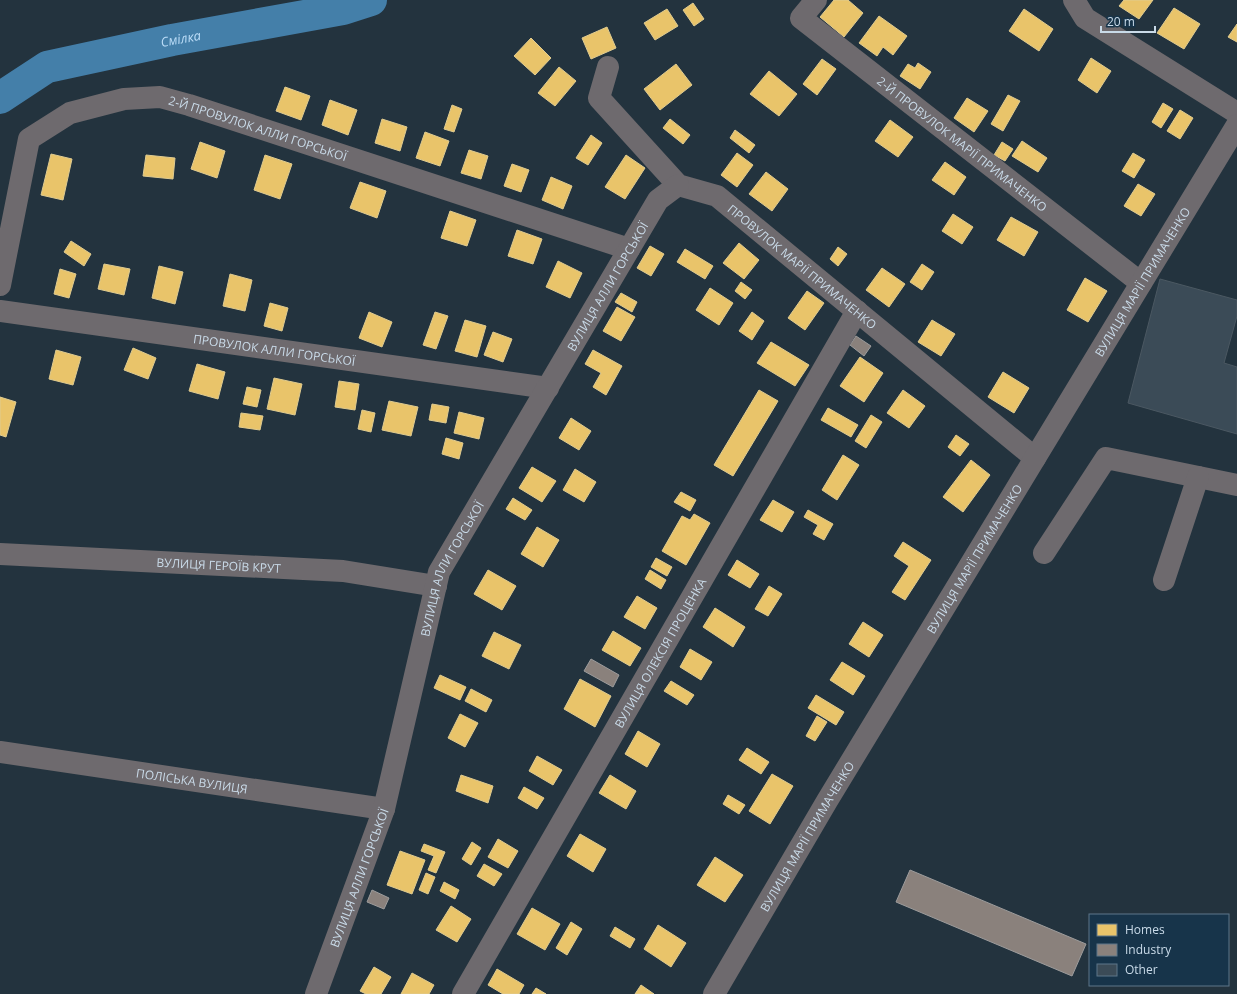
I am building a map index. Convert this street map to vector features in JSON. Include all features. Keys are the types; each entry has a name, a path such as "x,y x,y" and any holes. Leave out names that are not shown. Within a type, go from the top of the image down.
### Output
{"street":[{"name":"2-Й ПРОВУЛОК МАРІЇ ПРИМАЧЕНКО","path":"816,0 801,18 1141,284"},
{"path":"1074,0 1085,18 1237,113"},
{"path":"608,67 600,98 678,185"},
{"name":"2-Й ПРОВУЛОК АЛЛИ ГОРСЬКОЇ","path":"0,285 29,139 70,113 124,99 160,97 189,105 629,249"},
{"name":"ВУЛИЦЯ МАРІЇ ПРИМАЧЕНКО","path":"714,994 823,807 1237,125"},
{"name":"ВУЛИЦЯ АЛЛИ ГОРСЬКОЇ","path":"316,994 384,809 439,572 658,200 678,185"},
{"name":"ПРОВУЛОК МАРІЇ ПРИМАЧЕНКО","path":"678,185 717,196 1035,458"},
{"name":"ПРОВУЛОК АЛЛИ ГОРСЬКОЇ","path":"0,311 548,388"},
{"name":"ВУЛИЦЯ ОЛЕКСІЯ ПРОЦЕНКА","path":"463,994 857,311"},
{"path":"1044,553 1106,458 1237,485"},
{"path":"1164,580 1198,477"},
{"name":"ВУЛИЦЯ ГЕРОЇВ КРУТ","path":"0,554 343,572 436,586"},
{"name":"ПОЛІСЬКА ВУЛИЦЯ","path":"0,752 384,809"}],"building: Homes":[{"path":"834,0 848,0 863,13 844,37 820,17"},
{"path":"1124,0 1153,0 1139,19 1119,6"},
{"path":"693,3 704,19 694,26 683,10"},
{"path":"1174,8 1200,24 1184,49 1157,33"},
{"path":"667,9 678,26 655,40 644,23"},
{"path":"1024,9 1053,29 1039,51 1009,31"},
{"path":"879,16 907,36 893,55 883,47 877,56 859,43"},
{"path":"1237,24 1237,42 1228,37"},
{"path":"607,27 616,48 591,59 582,38"},
{"path":"531,38 551,58 535,75 514,56"},
{"path":"1091,58 1111,71 1097,93 1078,80"},
{"path":"822,59 836,69 817,95 803,84"},
{"path":"918,63 931,72 920,89 900,76 908,64 915,68"},
{"path":"676,64 692,85 660,110 644,89"},
{"path":"559,67 576,81 555,106 538,93"},
{"path":"769,71 797,94 779,116 750,94"},
{"path":"285,87 310,96 301,120 276,111"},
{"path":"1008,95 1020,101 1003,131 991,124"},
{"path":"967,98 988,111 974,132 954,118"},
{"path":"330,100 357,110 348,135 322,125"},
{"path":"1163,103 1173,109 1161,128 1152,122"},
{"path":"452,105 462,109 454,132 444,129"},
{"path":"1180,110 1193,118 1180,139 1167,131"},
{"path":"382,119 407,127 400,151 375,143"},
{"path":"670,119 690,135 683,144 663,128"},
{"path":"890,120 913,137 898,157 875,141"},
{"path":"735,130 755,145 749,153 730,138"},
{"path":"425,132 449,141 440,166 416,158"},
{"path":"591,135 602,143 588,165 576,158"},
{"path":"1022,141 1047,158 1038,172 1012,156"},
{"path":"200,142 225,151 217,178 191,169"},
{"path":"1002,142 1013,149 1005,161 994,155"},
{"path":"469,150 488,156 481,179 461,173"},
{"path":"737,153 753,165 737,187 721,175"},
{"path":"1133,153 1145,160 1134,178 1122,171"},
{"path":"51,154 72,159 63,200 41,195"},
{"path":"146,155 175,158 173,179 143,176"},
{"path":"265,155 292,164 280,199 254,190"},
{"path":"626,155 645,168 625,199 605,187"},
{"path":"945,162 966,177 954,195 932,180"},
{"path":"512,164 529,170 521,192 504,186"},
{"path":"766,172 788,189 772,211 749,194"},
{"path":"551,177 572,186 563,209 542,200"},
{"path":"360,182 386,191 377,218 350,208"},
{"path":"1138,184 1155,194 1141,216 1124,206"},
{"path":"450,211 476,220 467,246 441,238"},
{"path":"953,214 973,227 962,244 942,231"},
{"path":"1011,217 1038,232 1024,256 997,240"},
{"path":"517,230 542,239 533,264 508,256"},
{"path":"71,241 91,254 84,266 64,252"},
{"path":"739,243 759,260 744,279 723,263"},
{"path":"650,246 664,254 651,276 637,268"},
{"path":"838,247 847,254 838,266 830,259"},
{"path":"685,249 713,266 705,279 677,262"},
{"path":"558,261 582,273 570,298 546,287"},
{"path":"104,264 130,269 124,295 98,289"},
{"path":"922,264 934,272 922,290 910,282"},
{"path":"159,266 183,272 175,304 152,298"},
{"path":"882,268 905,284 889,307 866,290"},
{"path":"60,269 76,274 69,298 54,294"},
{"path":"230,274 252,280 245,311 223,306"},
{"path":"1085,278 1107,291 1088,322 1067,310"},
{"path":"741,282 752,290 745,299 735,291"},
{"path":"710,288 733,303 719,325 696,310"},
{"path":"807,291 824,303 805,330 788,318"},
{"path":"621,293 637,302 632,312 615,302"},
{"path":"270,303 288,308 282,331 264,326"},
{"path":"617,307 635,317 621,341 603,331"},
{"path":"369,312 392,322 382,347 359,338"},
{"path":"435,312 448,316 436,349 423,345"},
{"path":"752,312 764,321 752,340 739,331"},
{"path":"465,320 486,326 477,357 455,351"},
{"path":"932,320 955,334 941,356 918,342"},
{"path":"493,332 512,339 503,362 484,355"},
{"path":"771,342 809,365 795,386 757,363"},
{"path":"133,348 156,358 148,379 124,370"},
{"path":"56,350 81,357 73,385 49,379"},
{"path":"593,350 622,366 606,395 593,387 601,373 585,364"},
{"path":"860,357 883,373 864,402 840,386"},
{"path":"197,364 225,372 218,399 189,391"},
{"path":"1003,372 1029,388 1014,413 988,397"},
{"path":"274,378 302,384 295,415 267,409"},
{"path":"339,381 359,384 355,410 335,407"},
{"path":"247,387 261,390 257,407 243,404"},
{"path":"759,390 778,401 733,476 714,465"},
{"path":"903,390 925,406 909,428 887,413"},
{"path":"0,397 16,402 6,437 0,435"},
{"path":"389,401 418,407 411,436 382,430"},
{"path":"432,404 449,407 446,423 429,420"},
{"path":"828,408 858,425 851,437 821,420"},
{"path":"362,410 375,413 371,432 358,429"},
{"path":"459,412 484,418 479,439 454,433"},
{"path":"241,413 263,416 260,430 239,427"},
{"path":"871,415 882,422 866,448 855,441"},
{"path":"571,418 591,431 579,450 559,438"},
{"path":"956,435 969,444 960,456 948,447"},
{"path":"446,438 463,443 459,459 442,454"},
{"path":"843,455 859,465 837,500 822,490"},
{"path":"971,460 990,475 963,512 943,497"},
{"path":"532,467 556,481 542,502 519,488"},
{"path":"575,469 596,482 584,502 563,490"},
{"path":"681,492 696,500 690,511 674,502"},
{"path":"513,498 532,510 525,520 506,509"},
{"path":"773,500 794,512 782,532 760,520"},
{"path":"808,510 833,524 824,540 813,534 818,525 804,517"},
{"path":"694,514 710,523 686,565 662,551 682,516 690,520"},
{"path":"537,527 559,540 543,567 521,554"},
{"path":"903,542 931,560 905,600 892,592 909,566 894,556"},
{"path":"656,558 672,567 667,576 651,567"},
{"path":"737,560 759,574 750,588 728,575"},
{"path":"488,570 516,586 502,610 474,594"},
{"path":"650,570 666,580 661,589 645,579"},
{"path":"769,586 782,594 768,616 755,609"},
{"path":"637,596 657,608 645,629 624,617"},
{"path":"715,608 745,627 733,647 703,627"},
{"path":"863,622 883,635 869,657 849,644"},
{"path":"613,631 641,648 630,666 602,650"},
{"path":"494,632 521,645 509,669 482,656"},
{"path":"690,649 712,662 701,680 680,667"},
{"path":"842,662 865,676 853,695 830,680"},
{"path":"440,675 466,687 460,700 434,688"},
{"path":"580,679 611,696 595,727 564,709"},
{"path":"671,681 694,695 687,705 664,691"},
{"path":"471,689 492,700 486,712 465,701"},
{"path":"816,695 844,712 836,725 808,708"},
{"path":"460,714 478,723 465,747 448,738"},
{"path":"817,716 827,722 815,741 806,736"},
{"path":"638,731 660,744 647,767 625,754"},
{"path":"747,748 769,762 761,774 739,760"},
{"path":"537,756 562,770 553,785 529,771"},
{"path":"772,774 793,786 770,824 749,811"},
{"path":"461,775 493,786 488,803 456,791"},
{"path":"610,775 636,791 626,809 599,793"},
{"path":"524,787 544,798 537,809 518,798"},
{"path":"728,795 745,805 739,814 723,804"},
{"path":"580,834 606,849 593,872 567,856"},
{"path":"498,839 518,851 508,868 488,857"},
{"path":"472,842 481,848 471,865 462,859"},
{"path":"424,844 445,852 436,873 428,870 434,856 421,851"},
{"path":"400,851 425,860 412,894 387,885"},
{"path":"715,857 743,875 725,902 697,885"},
{"path":"484,864 502,874 494,886 477,876"},
{"path":"426,873 435,877 428,894 419,890"},
{"path":"444,882 459,890 455,899 440,891"},
{"path":"451,906 471,919 457,942 436,930"},
{"path":"532,908 560,924 545,950 517,934"},
{"path":"571,922 582,929 567,955 556,948"},
{"path":"658,925 686,943 671,967 644,949"},
{"path":"615,927 635,939 630,948 610,936"},
{"path":"374,967 391,977 381,994 366,994 360,991"},
{"path":"497,969 524,985 519,994 503,994 488,985"},
{"path":"412,973 434,985 429,994 401,994"},
{"path":"641,985 654,994 635,994"},
{"path":"536,988 546,994 532,994"}],"building: Industry":[{"path":"856,336 871,346 864,356 850,345"},
{"path":"591,659 619,675 613,687 584,671"},
{"path":"910,870 1086,944 1072,976 896,902"},
{"path":"372,890 389,898 384,909 367,902"}],"building: Other":[{"path":"1160,279 1237,300 1237,316 1224,363 1237,367 1237,434 1128,403"}],"waterway":[{"name":"Смілка","path":"0,98 47,67 172,40 343,9 371,0"}]}
